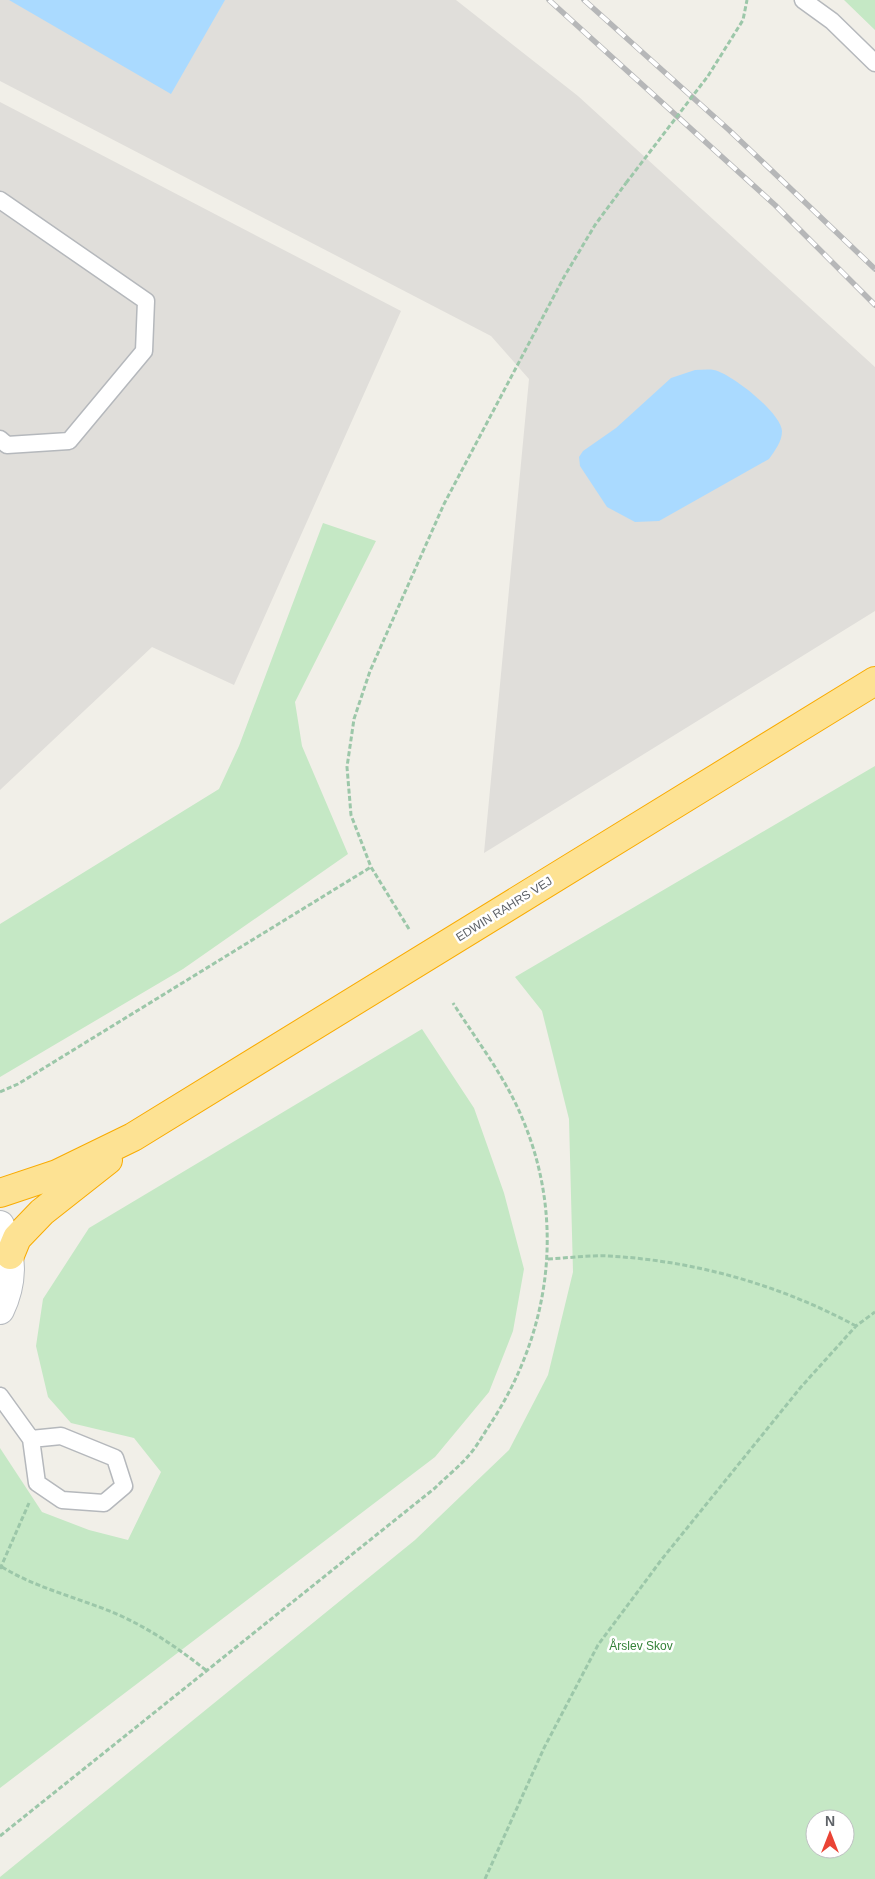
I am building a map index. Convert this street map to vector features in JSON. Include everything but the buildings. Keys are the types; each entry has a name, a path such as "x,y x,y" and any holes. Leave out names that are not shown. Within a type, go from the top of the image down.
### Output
{"highway":[{"name":"EDWIN RAHRS VEJ","path":"133,1137 875,681"},
{"path":"0,1193 57,1174 133,1137"},
{"path":"10,1256 17,1238 42,1212 72,1190 133,1137"}],"street":[{"path":"0,1225 10,1256 9,1285 0,1310"}],"lane":[{"path":"803,0 832,21 875,63"},
{"path":"0,200 146,301 144,351 69,441 7,445 0,439"},
{"path":"0,1396 30,1439 37,1482 62,1500 104,1503 124,1486 115,1458 61,1436 30,1439"}],"path":[{"path":"409,929 371,867 352,815 347,767 354,719 370,670 444,504 564,277 599,218 708,76 743,20 747,0"},
{"path":"0,1092 26,1079 371,867"},
{"path":"0,1836 435,1488 470,1454 509,1395 533,1339 548,1259 548,1231 542,1181 523,1120 506,1088 453,1003"},
{"path":"548,1259 608,1256 725,1273 815,1304 856,1326"},
{"path":"485,1879 544,1748 598,1644 662,1559 801,1387 856,1326 875,1312"},
{"path":"37,1482 1,1568 20,1578 119,1615 168,1641 207,1671"}],"shaded area":[{"path":"0,0 456,0 578,96 875,367 875,611 484,853 529,379 491,336 0,81"},
{"path":"0,102 401,311 234,685 152,647 0,790"}],"green space":[{"path":"844,0 875,0 875,30"},
{"path":"323,523 376,541 295,702 302,746 348,854 183,969 0,1077 0,924 219,789 239,746"},
{"name":"Årslev Skov","path":"875,766 875,1879 0,1879 0,1877 415,1540 509,1450 548,1375 573,1272 569,1119 542,1011 515,977"},
{"path":"422,1029 474,1108 504,1193 524,1269 513,1331 489,1392 435,1457 0,1788 0,1448 42,1512 89,1530 128,1540 161,1472 134,1438 71,1423 48,1397 36,1346 43,1299 89,1228"}],"water":[{"path":"9,0 225,0 171,94"},
{"path":"695,370 714,370 743,386 773,414 780,423 782,435 769,459 659,521 635,522 607,507 580,466 579,457 583,451 616,428 671,378"}],"railway":[{"path":"549,0 775,205 875,305"},
{"path":"584,0 729,130 875,269"}]}
